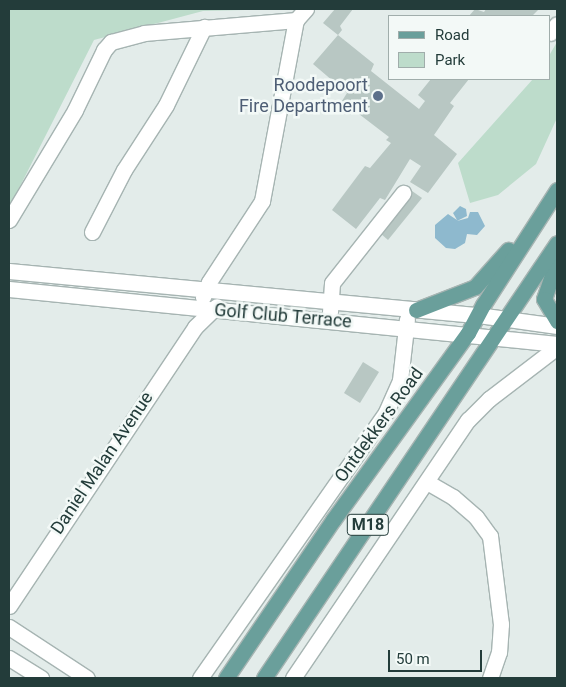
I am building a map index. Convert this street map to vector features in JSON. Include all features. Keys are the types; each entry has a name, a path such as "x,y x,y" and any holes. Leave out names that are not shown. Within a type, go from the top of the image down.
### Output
{"main road":[{"name":"Ontdekkers Road","path":"226,678 333,520 468,333 557,190"},
{"path":"412,310 474,287 545,208"},
{"name":"M18","path":"264,678 557,243"},
{"path":"557,260 544,299 557,321"}],"street":[{"path":"9,220 75,110 107,46 129,34 204,27 301,14"},
{"name":"Daniel Malan Avenue","path":"9,606 32,566 199,316 205,290 262,202 285,83 301,14"},
{"path":"92,232 124,170 166,105 204,27"},
{"path":"330,321 332,282 403,192"},
{"name":"Golf Club Terrace","path":"9,271 478,315 557,326"},
{"name":"Golf Club Terrace","path":"9,289 199,316"},
{"path":"216,310 223,292"},
{"name":"Daniel Malan Avenue","path":"199,316 216,310"},
{"name":"Golf Club Terrace","path":"216,310 468,333 557,346"},
{"name":"Ontdekkers Road","path":"200,678 386,412 400,380 407,328 412,310"},
{"path":"293,678 473,415 557,346"},
{"path":"427,482 452,497 476,517 490,536 501,624 499,652 490,678"},
{"path":"9,627 87,678"},
{"path":"9,658 41,678"}],"green space":[{"path":"9,9 288,9 203,11 94,40 9,208"},
{"path":"557,42 557,118 536,164 498,195 470,203 458,163 532,80 551,80 551,52"}],"water":[{"path":"460,206 466,209 467,216 457,221 468,218 470,212 478,212 485,226 477,235 467,234 465,243 455,249 446,248 435,238 435,225 448,214 457,220 453,213"}],"building":[{"name":"Roodepoort Fire Department","path":"335,9 353,9 340,26 342,30 338,35 323,23"},
{"path":"475,9 484,12 486,9 539,9 533,15 470,15"},
{"name":"Roodepoort Fire Department","path":"338,35 374,64 371,71 419,109 425,101 418,95 430,80 468,80 450,103 454,106 434,135 457,154 428,193 410,182 421,166 410,159 385,200 380,198 356,229 332,210 365,166 370,168 391,143 386,140 389,137 342,101 347,93 313,64"},
{"path":"412,191 422,198 388,240 380,233"},
{"path":"363,362 379,372 360,403 344,393"}],"place":[{"name":"Roodepoort Fire Department","path":"378,96"}]}
